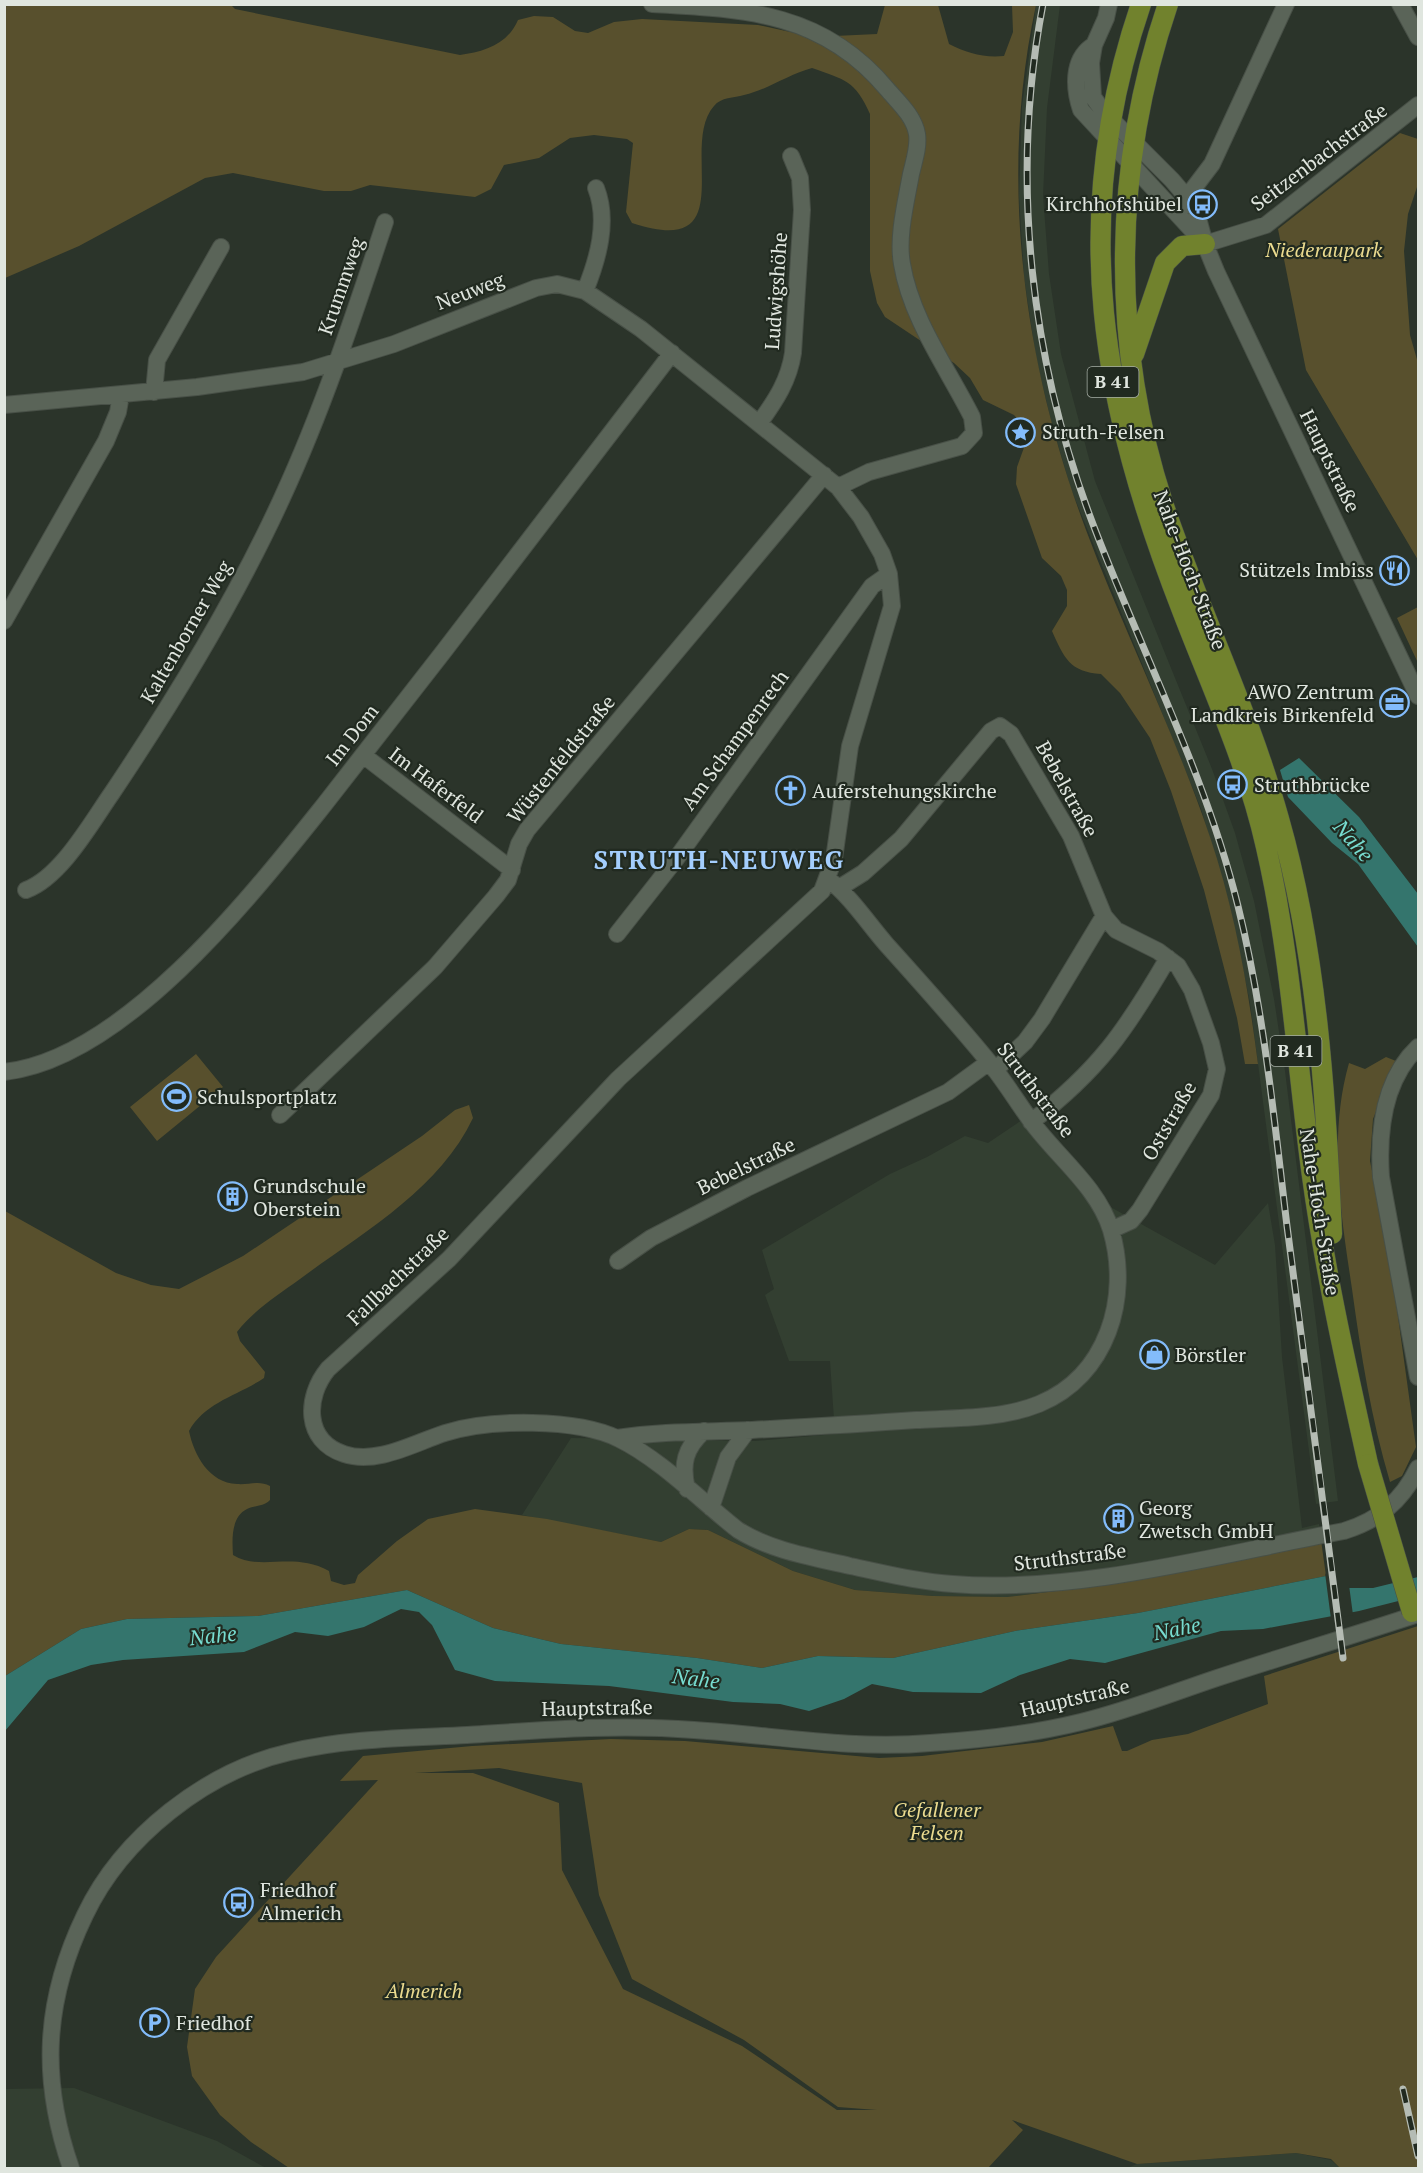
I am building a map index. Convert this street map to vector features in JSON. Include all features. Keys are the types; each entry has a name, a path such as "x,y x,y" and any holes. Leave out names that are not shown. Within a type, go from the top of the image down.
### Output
{"main road":[{"name":"Nahe-Hoch-Straße","path":"1141,4 1122,72 1112,120 1102,194 1101,279 1106,338 1128,455 1152,528 1230,730 1266,848 1283,947 1312,1180 1335,1305"},
{"name":"Nahe-Hoch-Straße","path":"1168,4 1147,73 1131,164 1125,272 1131,365 1144,436 1163,502 1259,752 1292,868 1305,942 1321,1077 1335,1305"},
{"path":"1131,365 1165,263 1182,246 1205,244"},
{"name":"B 41","path":"1335,1305 1368,1464 1415,1613"}],"street":[{"path":"652,4 737,10 773,16 805,26 838,44 866,64 915,127 917,146 905,210 901,262 910,295 972,417 974,433 962,446 869,472 838,487"},
{"path":"1094,45 1106,18 1109,4"},
{"path":"1186,222 1184,212 1187,197 1212,164 1286,4"},
{"path":"1403,5 1419,38"},
{"name":"Hauptstraße","path":"1094,45 1090,72 1091,90 1099,107 1187,197 1199,218 1205,244 1419,696"},
{"name":"Hauptstraße","path":"1094,45 1084,52 1080,59 1077,76 1077,94 1084,115 1205,244"},
{"name":"Seitzenbachstraße","path":"1205,244 1266,225 1388,132 1419,105"},
{"name":"Ludwigshöhe","path":"760,422 784,387 793,353 802,210 800,178 791,156"},
{"path":"585,291 597,256 602,217 601,201 596,188"},
{"name":"Krummweg","path":"336,364 385,222"},
{"path":"154,392 157,360 221,247"},
{"name":"Neuweg","path":"4,405 154,392 260,379 336,364 547,285 557,284 585,291 672,353 838,487 869,530 889,574"},
{"name":"Im Dom","path":"4,1072 40,1064 63,1054 117,1020 173,976 256,890 363,755 672,353"},
{"name":"Kaltenborner Weg","path":"26,890 49,877 88,827 190,672 282,499 336,364"},
{"path":"4,621 106,441 118,412 121,395"},
{"name":"Wüstenfeldstraße","path":"280,1115 435,966 496,896 513,870 519,844 527,830 824,475"},
{"path":"834,884 834,859 850,746 892,606 889,574"},
{"name":"Am Schampenrech","path":"617,934 676,859 872,586 889,574"},
{"name":"Bebelstraße","path":"618,1261 651,1238 747,1188 948,1092 992,1066 1025,1042 1042,1019 1104,916 1071,836 1056,807 1011,734 1000,726 982,739 901,839 863,873 834,884"},
{"name":"Im Haferfeld","path":"363,755 513,870"},
{"name":"Struthstraße","path":"617,1438 984,1415 1020,1410 1054,1397 1084,1375 1107,1340 1116,1290 1114,1248 1111,1230 1103,1210 1031,1122 992,1066 834,884"},
{"name":"Fallbachstraße","path":"687,1489 633,1447 617,1438 582,1429 508,1422 487,1423 445,1433 393,1451 358,1456 344,1454 329,1447 318,1436 310,1409 319,1380 328,1369 449,1259 618,1079 815,898 834,884"},
{"name":"Oststraße","path":"1104,916 1116,930 1168,958 1186,977 1203,1017 1214,1057 1215,1082 1203,1111 1140,1210 1131,1221 1111,1230"},
{"path":"1031,1122 1060,1100 1099,1062 1132,1018 1168,958"},
{"path":"1419,1047 1400,1069 1394,1083 1381,1129 1379,1153 1381,1178 1414,1329 1419,1377"},
{"path":"711,1508 728,1457 748,1430"},
{"path":"687,1489 684,1458 689,1448 704,1431"},
{"name":"Struthstraße","path":"687,1489 756,1541 811,1558 918,1581 974,1585 1027,1585 1086,1580 1360,1526 1377,1518 1393,1505 1411,1483 1419,1468"},
{"name":"Hauptstraße","path":"71,2169 58,2126 49,2050 59,1983 80,1926 102,1884 118,1862 154,1824 201,1790 262,1760 316,1746 603,1727 696,1730 888,1745 973,1739 1041,1730 1108,1715 1415,1613"}],"shaded area":[{"path":"1036,5 1060,5 1047,108 1043,196 1049,274 1061,354 1095,481 1212,769 1235,833 1254,901 1274,999 1285,1071 1338,1501 1316,1504 1250,1003 1230,907 1201,809 1071,489 1052,425 1036,358 1024,277 1019,196 1022,106"},
{"path":"1022,1120 1078,1189 1215,1265 1268,1203 1275,1245 1282,1357 1302,1528 1319,1524 1321,1540 1072,1589 1007,1597 933,1596 855,1590 793,1571 708,1530 689,1529 661,1542 522,1515 571,1438 755,1441 835,1434 830,1361 789,1361 765,1295 774,1289 762,1250 890,1174 965,1136 988,1143"},
{"path":"74,2088 217,2141 266,2168 5,2168 4,2089"},
{"path":"1296,2153 1331,2160 1340,2168 1127,2168 1137,2164"}],"green space":[{"path":"5,5 231,5 235,9 460,55 478,52 502,41 518,20 534,16 553,17 575,31 588,33 614,22 642,19 758,25 813,37 877,34 885,5 938,5 949,44 975,54 1004,56 1013,32 1012,5 1036,5 1025,71 1019,138 1019,204 1023,271 1033,337 1064,467 1086,530 1181,760 1219,865 1240,949 1258,1064 1245,1064 1237,1018 1204,890 1171,791 1150,738 1120,693 1101,674 1082,670 1069,662 1052,631 1067,606 1067,590 1061,576 1042,558 1016,484 1017,467 1026,442 1026,429 1014,415 983,400 970,378 954,363 885,317 877,303 870,271 870,114 854,88 841,79 812,68 761,90 724,99 717,103 705,124 702,146 702,193 698,213 687,226 666,230 632,223 626,212 633,143 627,139 594,135 570,138 539,158 504,165 491,189 475,197 370,185 351,191 324,191 233,173 205,178 79,246 5,278"},
{"name":"Niederaupark","path":"1400,133 1418,139 1418,184 1408,214 1404,251 1410,335 1418,363 1418,560 1306,370 1278,229"},
{"path":"1418,607 1418,663 1397,618"},
{"name":"Schulsportplatz","path":"196,1054 223,1087 157,1141 130,1107"},
{"path":"1386,1057 1396,1061 1373,1119 1370,1161 1391,1266 1416,1447 1402,1476 1390,1482 1372,1410 1359,1338 1338,1176 1339,1119 1349,1063 1365,1069"},
{"path":"469,1105 473,1118 458,1144 420,1188 373,1227 267,1303 237,1332 240,1341 265,1372 264,1378 213,1406 196,1421 189,1431 199,1458 218,1479 237,1484 258,1483 270,1486 270,1500 265,1504 247,1509 238,1517 233,1536 233,1555 255,1562 302,1562 329,1571 331,1581 344,1585 355,1583 358,1575 397,1541 428,1519 475,1509 547,1519 661,1542 689,1529 708,1530 793,1571 855,1590 933,1596 1007,1597 1072,1589 1321,1540 1326,1576 1138,1613 1015,1631 893,1658 818,1656 762,1668 697,1658 561,1644 493,1628 407,1590 258,1616 127,1619 81,1629 5,1676 5,1211 116,1273 151,1285 179,1289 243,1256 422,1136 455,1110"},
{"path":"1418,1626 1418,2168 1340,2168 1331,2159 1296,2153 1137,2164 1012,2120 1023,2130 988,2168 289,2168 251,2142 220,2115 192,2076 187,2047 195,1989 216,1957 378,1780 340,1781 363,1756 472,1746 611,1739 685,1741 879,1758 922,1756 1042,1742 1113,1726 1122,1751 1127,1751 1152,1740 1188,1734 1268,1704 1264,1676","holes":["499,1768 582,1783 599,1895 632,1979 744,2040 838,2107 877,2110 837,2110 742,2046 623,1989 562,1870 559,1803 473,1773 415,1773"]}],"water":[{"name":"Nahe","path":"1299,758 1359,817 1418,894 1418,947 1358,864 1332,843 1288,797 1280,770"},
{"name":"Nahe","path":"1326,1576 1331,1588 1373,1588 1418,1577 1418,1596 1359,1611 1263,1629 1221,1631 1105,1663 1070,1659 1020,1675 981,1693 913,1692 872,1684 844,1699 809,1711 780,1704 733,1702 609,1686 495,1681 455,1670 432,1625 419,1612 401,1609 364,1627 328,1636 295,1632 244,1652 123,1660 91,1665 48,1680 5,1731 5,1676 81,1629 127,1619 258,1616 407,1590 493,1628 561,1644 697,1658 762,1668 818,1656 893,1658 1015,1631 1138,1613"}],"pier":[{"path":"1325,1573 1332,1585 1349,1585 1353,1615 1331,1619"}],"railway":[{"path":"1043,4 1033,71 1028,138 1028,205 1032,272 1042,338 1056,404 1074,469 1096,532 1192,763 1225,858 1238,906 1255,985 1267,1065 1343,1658"},
{"path":"1403,2089 1418,2156"}],"place":[{"name":"Kirchhofshübel","path":"1203,204"},
{"name":"Struth-Felsen","path":"1021,432"},
{"name":"Stützels Imbiss","path":"1395,570"},
{"name":"AWO Zentrum Landkreis Birkenfeld","path":"1395,703"},
{"name":"Struthbrücke","path":"1233,785"},
{"name":"Auferstehungskirche","path":"791,791"},
{"name":"Schulsportplatz","path":"176,1097"},
{"name":"Grundschule Oberstein","path":"232,1197"},
{"name":"Börstler","path":"1154,1355"},
{"name":"Georg Zwetsch GmbH","path":"1118,1519"},
{"name":"Friedhof Almerich","path":"239,1902"},
{"name":"Friedhof","path":"155,2023"}],"district":[{"name":"STRUTH-NEUWEG","path":"719,860"}],"park label":[{"name":"Gefallener Felsen","path":"937,1822"},
{"name":"Almerich","path":"424,1991"}]}
